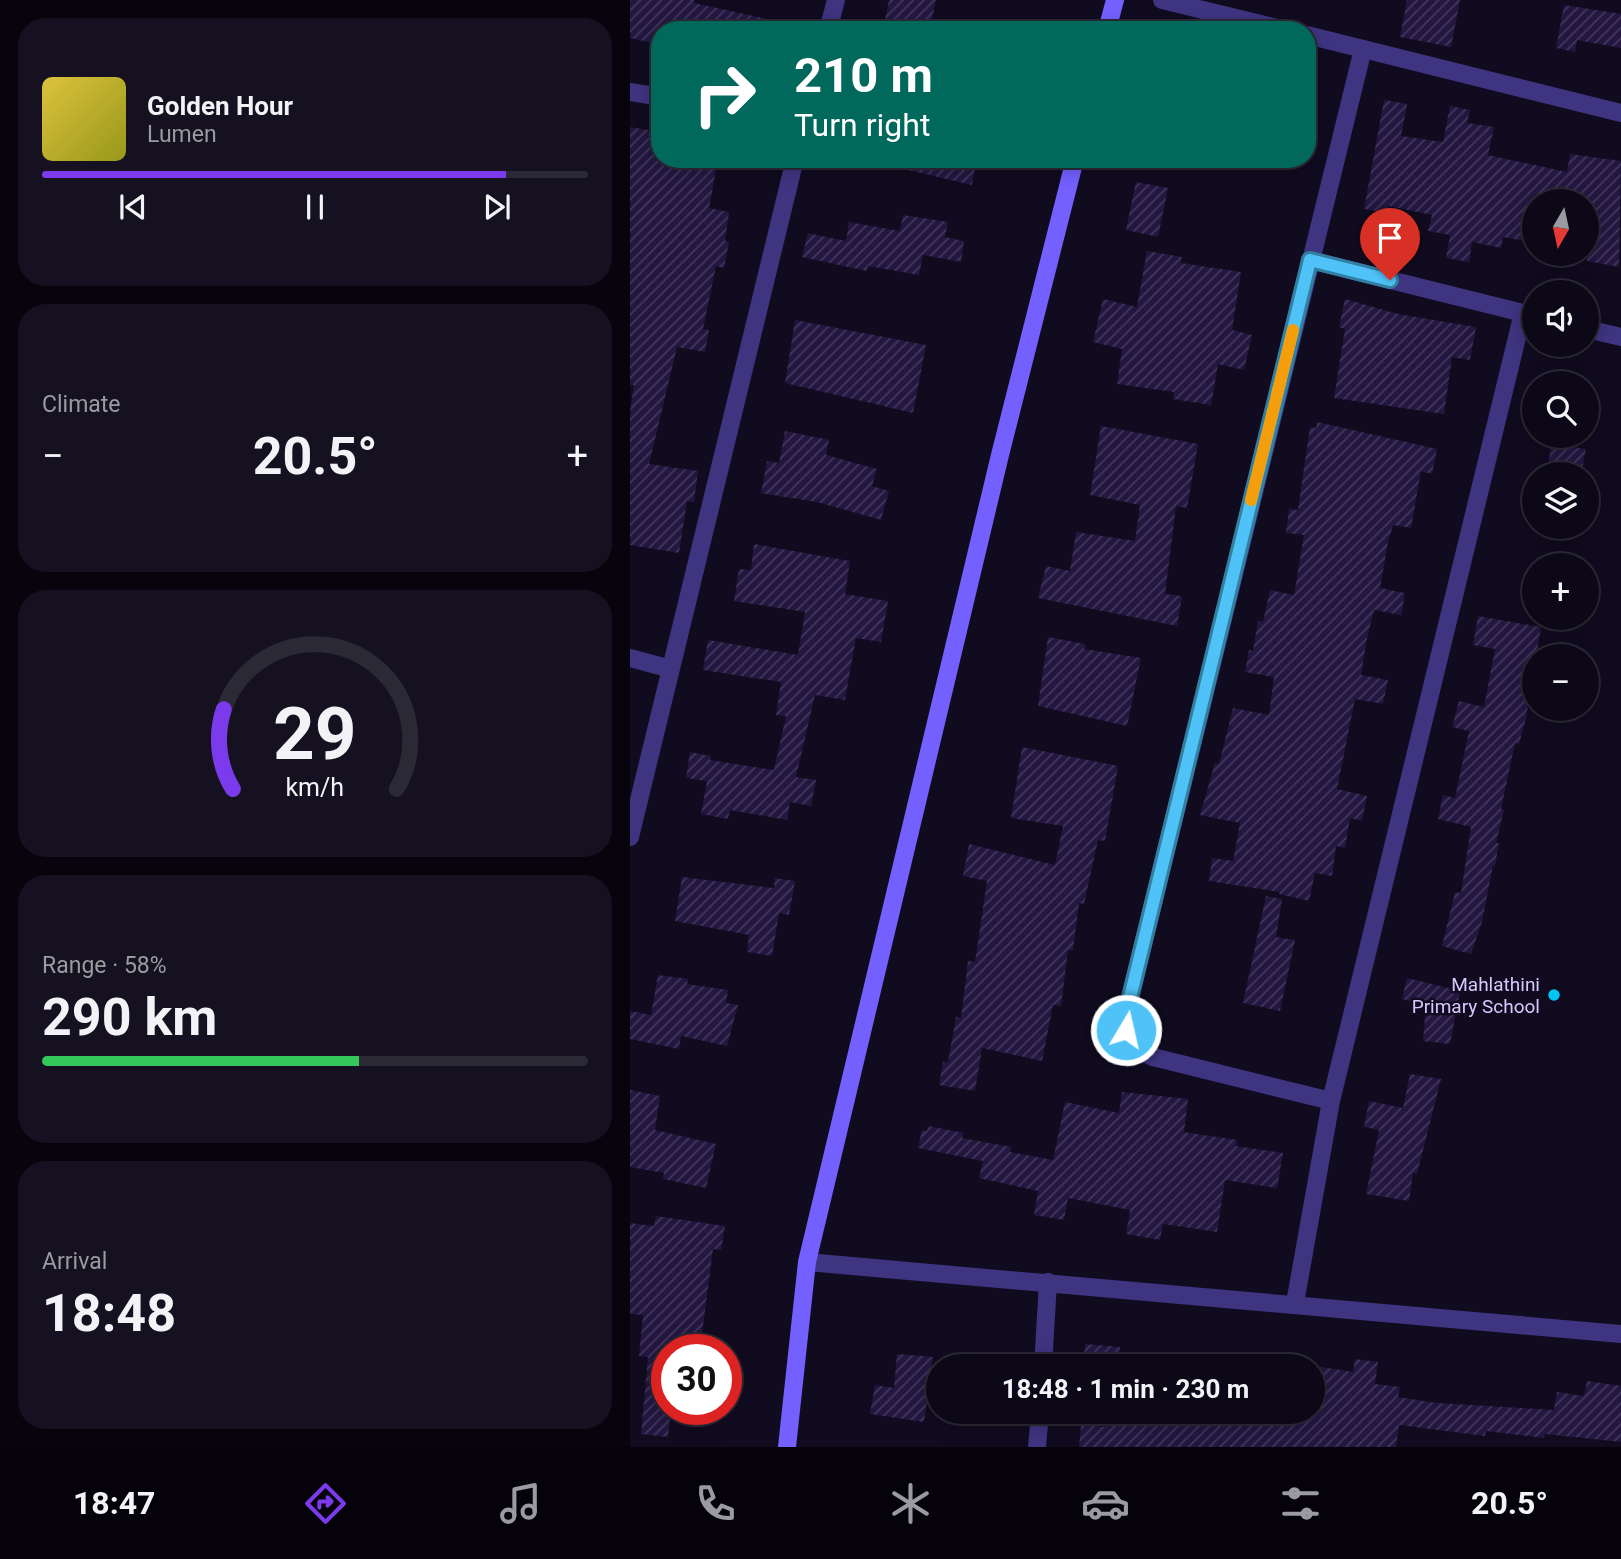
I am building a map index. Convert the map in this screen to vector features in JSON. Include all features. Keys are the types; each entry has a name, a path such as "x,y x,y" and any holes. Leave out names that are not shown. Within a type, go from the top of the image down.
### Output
{"street":[{"path":"830,21 836,0"},
{"path":"1110,21 1115,0"},
{"path":"1162,0 1248,21"},
{"path":"1316,37 1621,113"},
{"path":"1331,1101 1153,1057 1136,1050 1127,1040 1126,1014 1363,48"},
{"path":"630,92 651,96"},
{"path":"630,837 793,168"},
{"path":"787,1447 807,1262 1000,455 1073,168"},
{"path":"1310,260 1522,313"},
{"path":"1599,332 1621,337"},
{"path":"1295,1303 1331,1101 1522,343"},
{"path":"630,658 671,669"},
{"path":"807,1262 1295,1303 1621,1334"},
{"path":"1044,1354 1048,1282"},
{"path":"1037,1447 1039,1424"}],"building":[{"path":"630,0 694,0 694,3 777,21 651,21 651,43 630,38"},
{"path":"889,0 936,0 932,21 885,21"},
{"path":"1407,0 1460,0 1451,47 1400,37"},
{"path":"1564,5 1621,14 1621,48 1577,40 1575,52 1556,48"},
{"path":"1384,100 1407,104 1401,136 1443,142 1450,106 1470,110 1467,123 1494,127 1488,155 1567,172 1570,154 1621,161 1619,267 1600,263 1600,189 1522,189 1522,241 1503,237 1501,248 1472,242 1469,262 1446,258 1450,235 1428,231 1432,215 1388,206 1387,213 1364,209"},
{"path":"630,127 651,130 651,168 716,168 709,208 729,212 725,241 729,242 724,268 716,266 703,329 709,330 705,352 677,347 649,464 698,471 694,502 687,501 679,553 630,545 630,412 634,385 630,385"},
{"path":"899,168 975,168 972,185"},
{"path":"1136,182 1168,188 1158,237 1126,230"},
{"path":"903,215 948,222 945,237 964,241 961,262 923,255 919,275 868,266 867,271 802,257 808,233 846,241 849,222 900,231"},
{"path":"1147,251 1182,257 1181,263 1241,272 1232,330 1252,335 1244,370 1218,364 1211,405 1173,399 1174,392 1117,384 1122,349 1093,342 1103,299 1137,307"},
{"path":"1345,299 1398,314 1476,327 1470,360 1452,357 1444,414 1334,398 1345,329 1339,327"},
{"path":"795,320 926,345 913,413 785,383"},
{"path":"1317,422 1437,449 1432,474 1421,471 1411,528 1393,525 1388,542 1380,588 1405,593 1401,615 1374,610 1367,638 1361,675 1388,680 1383,704 1355,699 1337,789 1367,796 1362,821 1350,818 1345,848 1336,846 1332,876 1315,873 1309,901 1279,894 1280,892 1209,881 1212,858 1233,861 1240,823 1200,815 1215,763 1219,764 1233,708 1269,715 1274,677 1245,672 1249,650 1253,651 1258,621 1263,622 1270,590 1294,595 1304,535 1286,533 1289,509 1298,510 1310,427 1316,428"},
{"path":"1101,426 1198,444 1187,508 1176,506 1165,594 1182,596 1177,626 1038,598 1046,566 1070,571 1076,532 1135,541 1140,505 1090,495"},
{"path":"785,431 829,440 826,455 877,469 872,486 889,491 881,520 817,502 761,493 767,461 779,463"},
{"path":"1550,448 1586,449 1583,462 1549,462"},
{"path":"754,544 850,561 845,594 888,601 881,642 856,638 845,700 815,695 796,777 816,780 811,806 790,802 787,820 730,810 728,819 701,814 707,781 686,778 690,752 711,756 710,760 774,770 786,716 776,715 781,682 703,670 708,640 798,655 805,612 734,601 739,569 751,570"},
{"path":"1478,616 1522,624 1522,630 1541,630 1538,644 1522,644 1522,721 1525,721 1519,744 1515,743 1501,809 1504,810 1496,843 1499,843 1495,866 1493,865 1482,922 1471,954 1442,946 1455,892 1461,893 1471,827 1438,819 1443,795 1455,798 1469,731 1452,727 1459,701 1484,707 1495,649 1473,645"},
{"path":"1048,637 1085,644 1084,649 1141,658 1127,726 1038,706"},
{"path":"1022,747 1118,766 1105,841 1098,840 1084,904 1079,903 1073,950 1068,950 1061,1006 1053,1005 1042,1061 982,1048 975,1091 939,1085 943,1062 948,1062 956,1017 961,1018 968,961 975,962 987,881 963,876 969,844 1055,865 1063,826 1011,818"},
{"path":"682,877 774,888 775,878 795,881 789,915 779,913 772,956 747,952 749,935 675,921"},
{"path":"1266,896 1282,899 1276,937 1295,940 1280,1011 1243,1003"},
{"path":"658,975 688,979 687,984 728,990 726,1003 738,1005 727,1046 681,1036 679,1049 630,1039 630,1011 651,1015"},
{"path":"1407,978 1460,991 1450,1044 1423,1041 1426,1005 1402,999"},
{"path":"1410,1074 1441,1079 1417,1174 1413,1173 1409,1201 1366,1194 1379,1130 1364,1127 1369,1101 1403,1108"},
{"path":"630,1090 660,1096 655,1130 716,1144 706,1188 663,1179 664,1173 630,1167"},
{"path":"1122,1092 1188,1099 1184,1132 1237,1140 1236,1146 1283,1153 1277,1188 1225,1180 1217,1232 1163,1224 1160,1240 1126,1234 1130,1210 1068,1198 1064,1220 1034,1215 1038,1191 979,1178 983,1161 918,1148 922,1130 927,1131 928,1126 964,1133 962,1138 1011,1147 1010,1152 1053,1160 1065,1102 1119,1113"},
{"path":"656,1216 725,1226 721,1250 713,1249 702,1334 651,1334 651,1425 669,1425 668,1437 641,1434 648,1357 639,1356 643,1315 630,1314 630,1223 654,1226"},
{"path":"1085,1344 1120,1347 1119,1354 1084,1354"},
{"path":"897,1354 926,1356 924,1422 870,1414 875,1385 894,1388"},
{"path":"1355,1359 1378,1362 1375,1384 1400,1387 1398,1397 1437,1403 1554,1410 1557,1392 1584,1396 1587,1381 1621,1386 1621,1442 1545,1434 1544,1438 1486,1431 1485,1436 1399,1425 1396,1447 1079,1447 1081,1424 1105,1427 1105,1424 1325,1424 1325,1368 1353,1372"}],"slow traffic":[{"path":"1251,500 1293,330"}],"place":[{"name":"Mahlathini Primary School","path":"1554,995"}],"route":[{"path":"1126,1030 1126,1014 1310,260 1390,280"}]}
